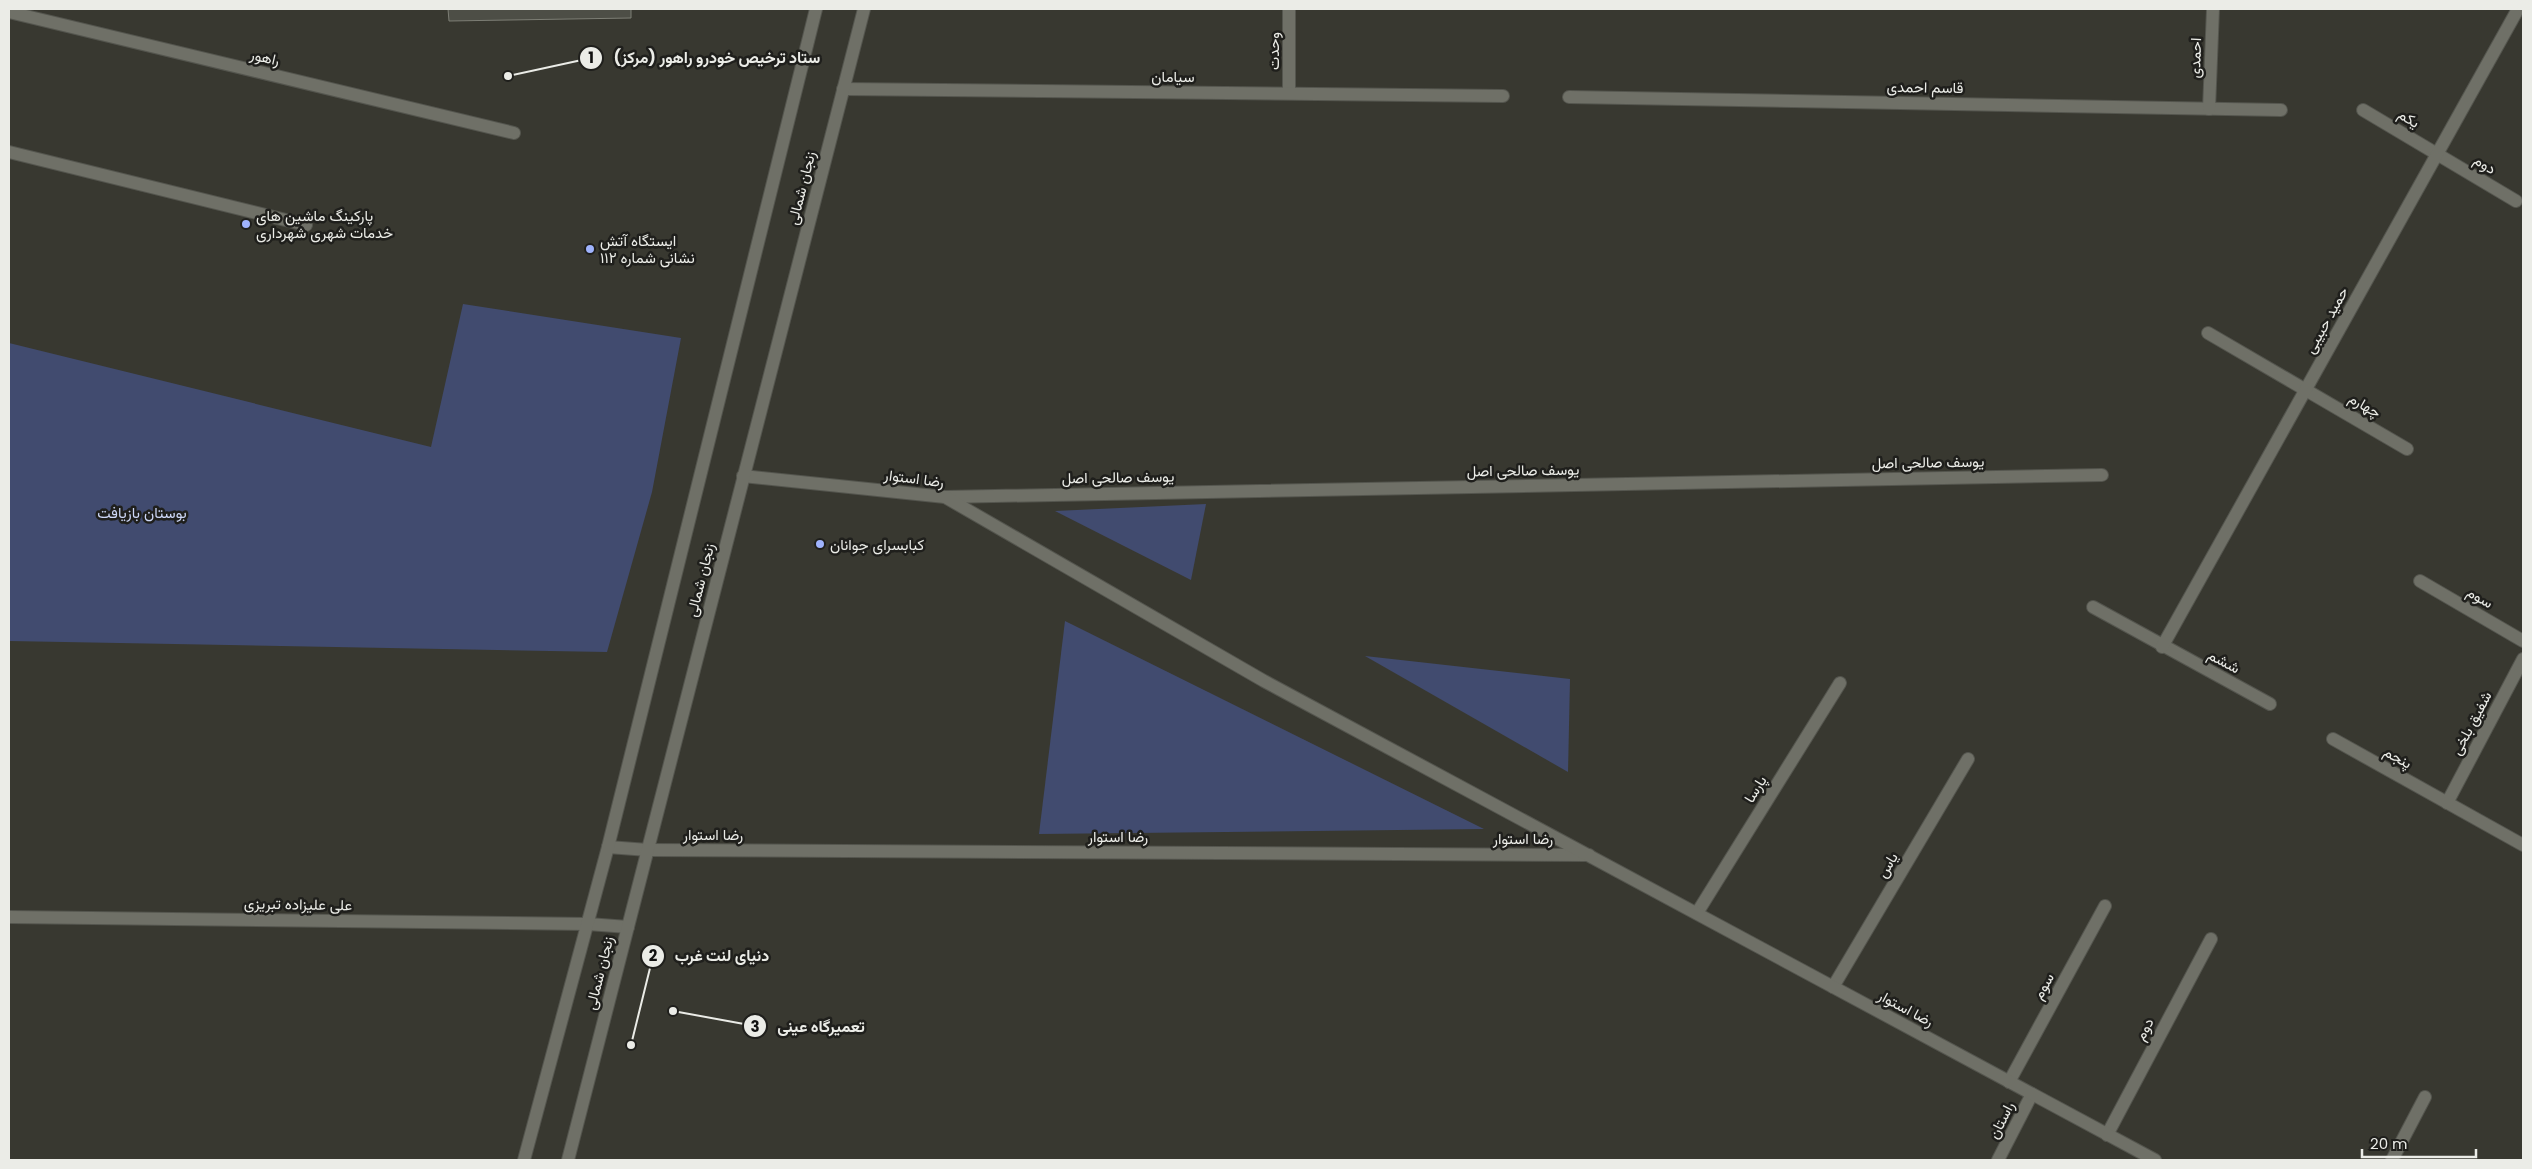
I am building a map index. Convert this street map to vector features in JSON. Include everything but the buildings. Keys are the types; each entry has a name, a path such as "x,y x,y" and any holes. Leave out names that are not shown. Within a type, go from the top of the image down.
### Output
{"street":[{"name":"زنجان شمالی","path":"524,1160 608,847 816,9"},
{"name":"زنجان شمالی","path":"568,1160 864,9"},
{"name":"وحدت","path":"1289,9 1289,93"},
{"name":"احمدی","path":"2209,109 2213,9"},
{"name":"حمید حبیبی","path":"2162,646 2518,9"},
{"name":"راهور","path":"9,12 514,133"},
{"name":"سیامان","path":"843,89 1503,96"},
{"name":"قاسم احمدی","path":"1569,97 2281,110"},
{"name":"یکم","path":"2364,110 2437,154"},
{"path":"9,152 306,225"},
{"name":"دوم","path":"2437,154 2516,201"},
{"path":"2208,333 2306,390"},
{"name":"چهارم","path":"2306,390 2407,449"},
{"name":"یوسف صالحی اصل","path":"945,497 2102,475"},
{"name":"رضا استوار","path":"743,476 945,497 1264,681 2154,1160"},
{"name":"سوم","path":"2420,581 2523,641"},
{"path":"2093,607 2162,646"},
{"name":"ششم","path":"2162,646 2270,704"},
{"name":"شفیق بلخی","path":"2447,803 2523,659"},
{"name":"پارسا","path":"1697,913 1840,683"},
{"name":"پنجم","path":"2333,739 2447,803"},
{"name":"یاس","path":"1833,987 1968,759"},
{"path":"2447,803 2523,845"},
{"name":"رضا استوار","path":"608,847 648,850 1589,855"},
{"name":"سوم","path":"2009,1082 2106,906"},
{"name":"علی علیزاده تبریزی","path":"9,917 588,924 628,927"},
{"name":"دوم","path":"2107,1134 2211,939"},
{"name":"راستان","path":"1998,1160 2032,1094"},
{"path":"2392,1160 2425,1097"}],"green space":[{"name":"بوستان بازیافت","path":"463,304 681,338 652,492 607,652 9,641 9,343 431,447"},
{"path":"1206,504 1191,580 1055,511"},
{"path":"1065,621 1484,829 1039,834"},
{"path":"1365,656 1570,679 1568,772"}],"place":[{"name":"ستاد ترخیص خودرو راهور (مرکز)","path":"508,76"},
{"name":"پارکینگ ماشین های خدمات شهری شهرداری","path":"246,224"},
{"name":"ایستگاه آتش نشانی شماره ۱۱۲","path":"590,249"},
{"name":"کبابسرای جوانان","path":"820,544"},
{"name":"تعمیرگاه عینی","path":"673,1011"},
{"name":"دنیای لنت غرب","path":"631,1045"}]}
